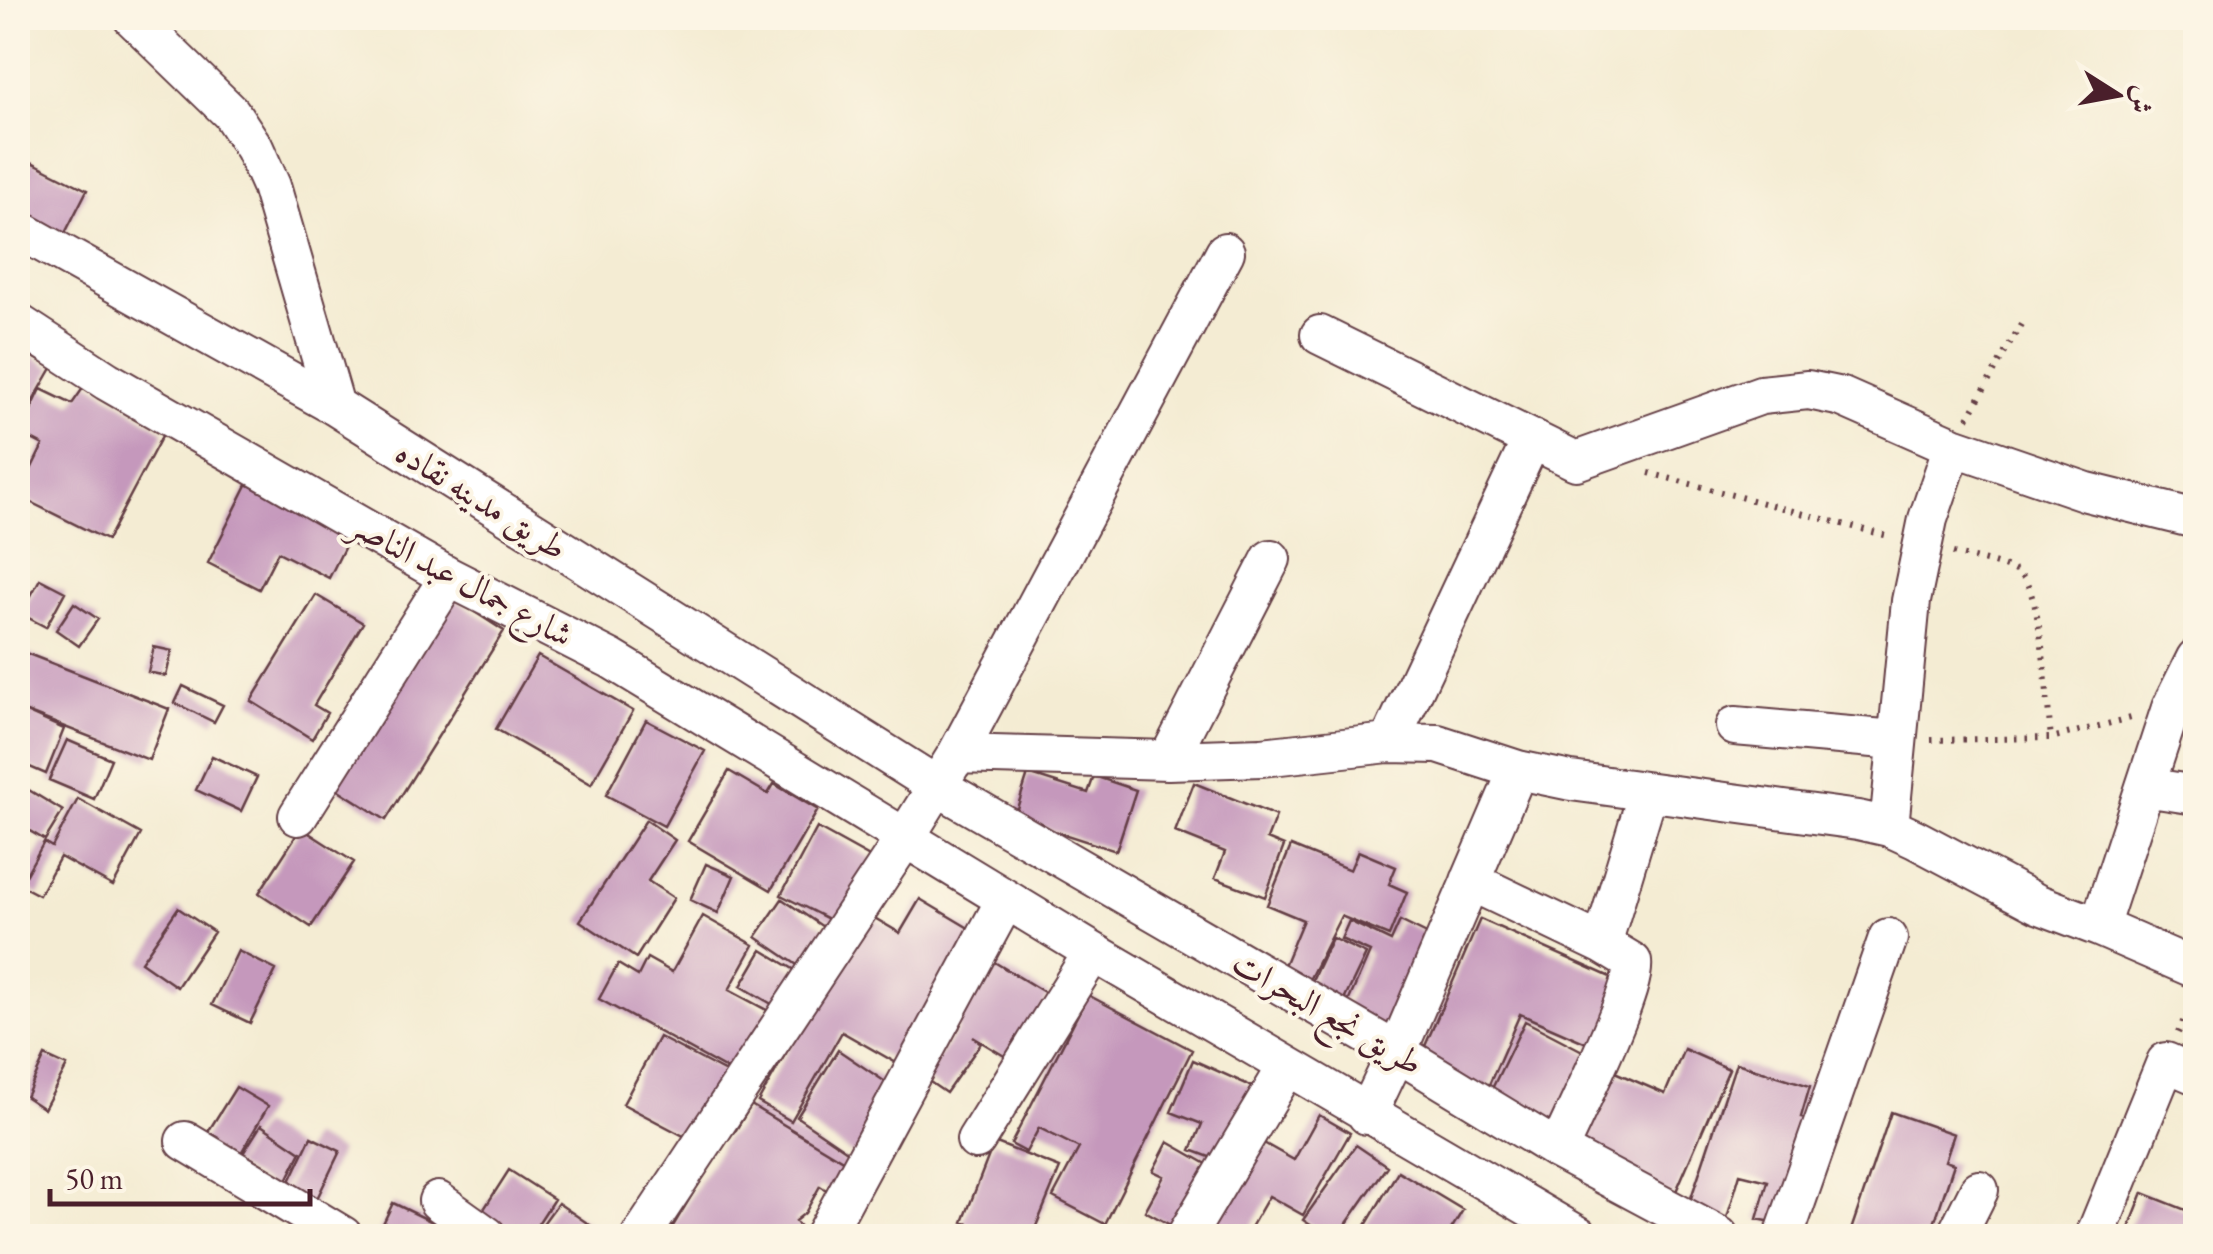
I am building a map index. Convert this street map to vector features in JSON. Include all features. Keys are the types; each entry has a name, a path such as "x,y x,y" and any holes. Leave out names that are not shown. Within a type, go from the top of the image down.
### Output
{"street":[{"path":"133,18 231,113 254,148 272,186 335,406"},
{"name":"طريق مدينه نقاده","path":"18,229 335,406 937,786"},
{"path":"640,1236 957,754 1225,252"},
{"name":"شارع جمال عبد الناصر","path":"18,323 106,381 449,576 611,659 905,838"},
{"path":"1320,335 1569,459 1582,460 1761,395 1808,390 1842,397 1953,446 2088,492 2196,519"},
{"path":"1390,743 1532,439"},
{"path":"1888,827 1907,625 1921,544 1953,446"},
{"path":"1168,760 1271,559"},
{"path":"298,816 449,576"},
{"path":"2100,927 2171,708 2196,658"},
{"path":"1735,726 1896,740"},
{"path":"957,754 1168,760 1262,757 1390,743 1438,744 1518,770 1570,781 1888,827 1936,848 2026,898 2196,969"},
{"path":"1367,1115 1518,770"},
{"name":"طريق نجع البحرات","path":"937,786 1397,1052 1558,1150 1720,1236"},
{"path":"2146,786 2196,796"},
{"path":"1602,944 1648,792"},
{"name":"طريق نجع البحرات","path":"905,838 1367,1115 1579,1236"},
{"path":"1470,882 1627,957 1634,969 1606,1045 1558,1150"},
{"path":"824,1236 1006,899"},
{"path":"1784,1236 1888,938"},
{"path":"976,1140 1093,952"},
{"path":"2096,1236 2166,1062 2196,1075"},
{"path":"1186,1236 1287,1067"},
{"path":"185,1142 343,1236"},
{"path":"1956,1236 1979,1190"},
{"path":"438,1201 488,1236"}],"path":[{"path":"1953,446 2024,319"},
{"path":"1644,472 2013,570 2023,577 2035,601 2051,738"},
{"path":"1896,740 2051,738 2171,708"}],"building":[{"path":"18,155 87,190 61,241 18,217"},
{"path":"18,348 52,368 18,427"},
{"path":"88,381 164,432 107,540 18,496 43,445 20,433 41,389 72,404"},
{"path":"253,473 356,524 329,578 278,552 259,589 208,563"},
{"path":"40,579 65,592 46,627 21,614"},
{"path":"316,595 363,623 314,705 327,713 312,739 251,701"},
{"path":"453,598 504,631 386,820 334,787"},
{"path":"74,603 98,619 79,646 56,630"},
{"path":"154,647 172,651 166,676 148,672"},
{"path":"18,650 169,709 149,760 24,711 64,729 46,774 18,762"},
{"path":"538,656 633,711 591,784 496,729"},
{"path":"183,686 223,705 214,722 175,703"},
{"path":"646,720 705,751 664,826 606,795"},
{"path":"67,740 111,759 94,799 49,780"},
{"path":"212,756 257,777 241,811 196,790"},
{"path":"729,771 768,794 774,784 818,810 771,890 688,841"},
{"path":"1028,774 1088,793 1094,776 1136,790 1116,851 1014,818"},
{"path":"1194,783 1276,816 1267,839 1284,846 1265,897 1215,878 1225,852 1175,832"},
{"path":"19,784 63,811 45,840 18,824"},
{"path":"78,799 141,834 113,886 60,857 39,895 20,885 44,842 52,847"},
{"path":"646,820 675,840 648,881 674,898 636,958 580,921"},
{"path":"301,828 354,862 311,927 259,893"},
{"path":"817,828 882,864 840,925 781,895"},
{"path":"1291,846 1350,870 1358,851 1396,867 1389,884 1407,892 1389,936 1341,916 1304,990 1280,975 1303,920 1267,905"},
{"path":"706,864 734,876 718,913 690,900"},
{"path":"782,899 835,935 809,973 756,937"},
{"path":"920,899 982,936 907,1069 842,1032 791,1121 758,1102 866,913 900,933"},
{"path":"178,908 214,932 177,987 141,962"},
{"path":"703,916 754,945 729,990 776,1015 741,1077 599,999 618,964 638,976 647,958 672,972"},
{"path":"1480,919 1626,984 1598,1048 1520,1014 1485,1094 1419,1060"},
{"path":"1349,921 1391,941 1400,921 1437,939 1395,1040 1342,1016 1370,952 1341,939"},
{"path":"1332,938 1366,954 1338,1013 1306,993"},
{"path":"762,950 808,978 787,1013 741,986"},
{"path":"238,951 276,970 250,1023 212,1005"},
{"path":"986,957 1049,995 1011,1060 973,1037 981,1043 946,1093 924,1078 959,1028 947,1022"},
{"path":"1088,995 1192,1050 1105,1224 1053,1197 1079,1148 1039,1128 1026,1152 1011,1144"},
{"path":"1525,1021 1592,1056 1554,1140 1486,1101"},
{"path":"659,1037 735,1077 699,1144 623,1104"},
{"path":"1684,1049 1729,1069 1674,1196 1565,1148 1601,1066 1665,1094"},
{"path":"838,1050 899,1091 856,1157 797,1117"},
{"path":"45,1056 67,1066 44,1109 26,1097"},
{"path":"1193,1060 1260,1090 1220,1161 1191,1150 1202,1124 1171,1112"},
{"path":"1736,1063 1810,1086 1801,1117 1819,1121 1783,1224 1757,1219 1768,1181 1740,1174 1726,1221 1687,1210"},
{"path":"236,1087 268,1106 234,1165 201,1143"},
{"path":"751,1105 849,1164 831,1193 820,1186 805,1213 795,1221 802,1229 798,1236 667,1236 726,1138 736,1130"},
{"path":"1891,1112 1954,1134 1945,1161 1954,1164 1930,1236 1849,1236"},
{"path":"1319,1115 1350,1133 1303,1215 1269,1196 1246,1236 1196,1236 1253,1137 1294,1160"},
{"path":"261,1125 301,1152 281,1192 235,1166"},
{"path":"311,1137 340,1151 311,1211 284,1194"},
{"path":"994,1142 1060,1168 1032,1236 1001,1236 963,1222"},
{"path":"1168,1142 1219,1171 1185,1233 1145,1211 1164,1176 1153,1171"},
{"path":"1356,1145 1387,1166 1338,1236 1327,1236 1303,1220"},
{"path":"509,1170 554,1199 530,1236 497,1236 475,1223"},
{"path":"1398,1171 1463,1210 1447,1236 1369,1236 1362,1232"},
{"path":"2143,1193 2196,1214 2196,1236 2126,1236"},
{"path":"393,1203 445,1228 464,1236 377,1236"},
{"path":"558,1203 606,1236 534,1236"}]}
